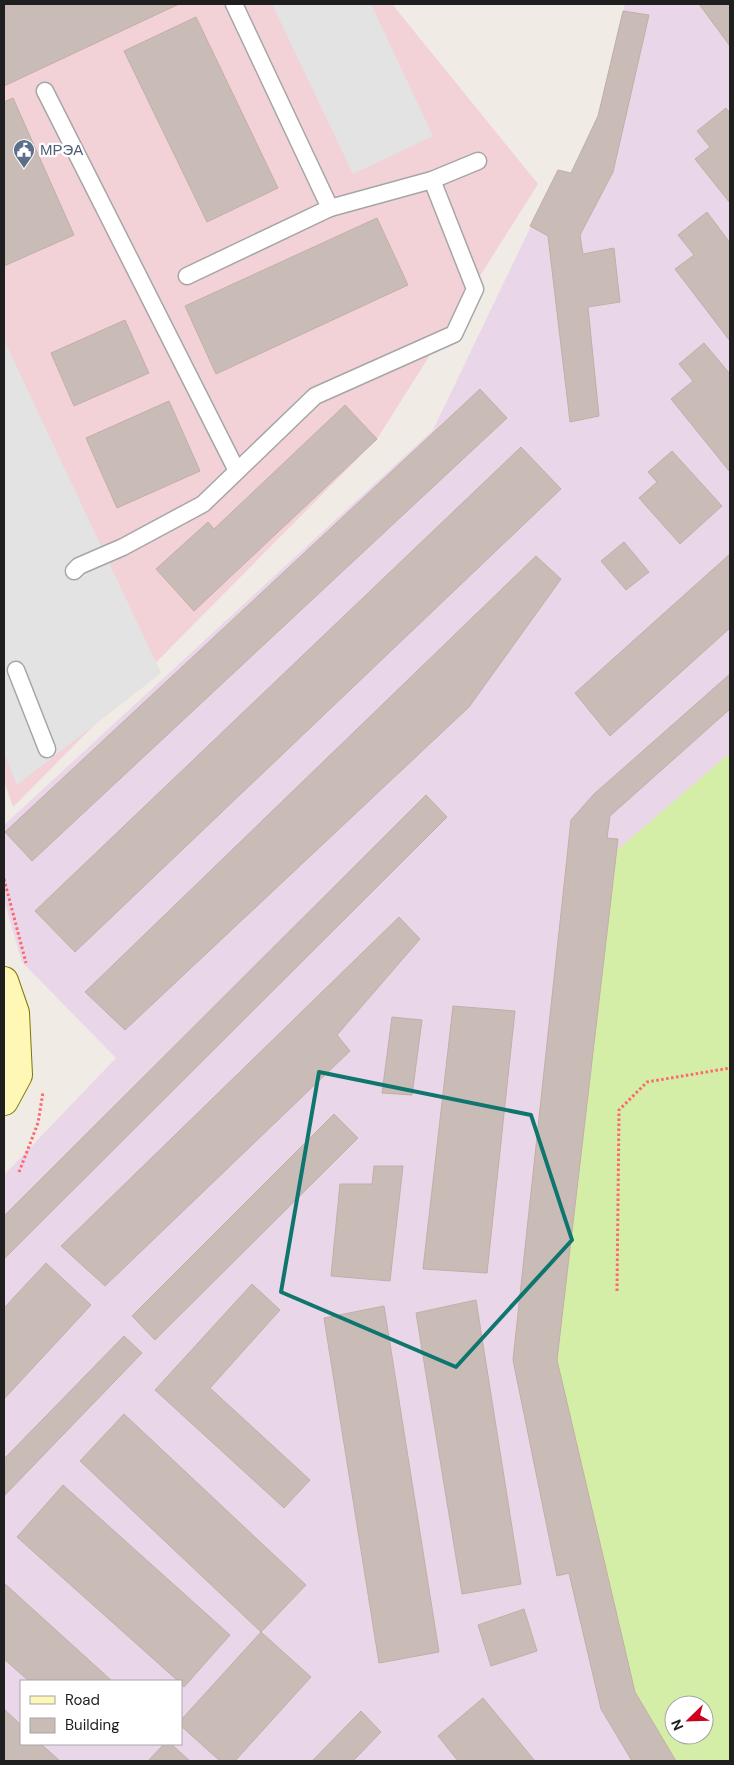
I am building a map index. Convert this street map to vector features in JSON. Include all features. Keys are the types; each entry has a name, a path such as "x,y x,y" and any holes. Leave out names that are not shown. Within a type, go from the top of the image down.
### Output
{"main road":[{"path":"4,981 15,1013 18,1075 4,1101"}],"lane":[{"path":"234,4 330,208"},
{"path":"45,91 237,472"},
{"path":"187,276 330,208 432,180 478,162"},
{"path":"74,570 123,547 203,504 315,396 454,334 474,289 432,180"},
{"path":"16,670 47,749"}],"path":[{"path":"617,1291 619,1110 646,1082 730,1068"}],"highlighted area":[{"path":"319,1072 531,1115 572,1240 456,1367 281,1292"}],"shaded area":[{"path":"4,4 392,4 538,184 377,439 13,807 4,781"},
{"path":"272,4 371,4 433,136 353,174"},
{"path":"625,4 730,4 730,753 616,851 635,1692 664,1741 664,1745 666,1745 676,1761 4,1761 4,1175 116,1058 22,962 4,899 4,825 433,430 558,170 571,173 598,116"},
{"path":"4,340 161,673 17,785 4,753"}],"green space":[{"path":"730,753 730,1761 676,1761 666,1745 714,1745 714,1695 664,1695 664,1741 635,1692 557,1360 616,851"}],"building":[{"path":"4,4 179,4 4,86"},
{"path":"699,4 730,4 730,46"},
{"path":"623,11 649,15 613,172 580,235 583,254 614,248 620,302 588,307 599,416 570,422 548,236 530,226 558,170 571,173 598,116"},
{"path":"196,17 278,188 207,222 124,51"},
{"name":"МРЭА","path":"13,98 74,235 4,266 4,102"},
{"path":"726,108 730,113 730,203 695,159 710,147 697,131"},
{"path":"707,212 730,243 730,341 675,269 694,255 678,235"},
{"path":"377,218 408,285 216,374 185,306"},
{"path":"125,320 149,373 74,406 51,353"},
{"path":"704,343 730,374 730,472 671,399 693,381 679,364"},
{"path":"480,389 507,418 32,861 5,832"},
{"path":"169,401 200,471 117,508 86,438"},
{"path":"345,405 377,439 194,611 156,569 208,522 214,529"},
{"path":"521,447 561,489 75,952 35,911"},
{"path":"672,451 722,506 680,544 639,498 657,482 648,472"},
{"path":"624,542 649,572 626,590 601,561"},
{"path":"730,554 730,628 610,736 575,693"},
{"path":"536,556 561,579 469,707 125,1030 85,992"},
{"path":"730,674 730,709 610,816 607,838 618,839 557,1360 635,1692 664,1741 664,1745 666,1745 676,1761 632,1761 601,1709 569,1573 557,1576 513,1360 571,820 594,794"},
{"path":"426,795 447,817 4,1259 4,1216"},
{"path":"399,917 420,939 337,1035 350,1051 105,1286 61,1246"},
{"path":"453,1006 515,1011 487,1273 423,1269"},
{"path":"392,1017 422,1020 412,1095 382,1093"},
{"path":"334,1114 358,1138 155,1340 132,1316"},
{"path":"374,1166 403,1166 390,1281 331,1276 340,1184 372,1184"},
{"path":"46,1263 91,1305 4,1399 4,1308"},
{"path":"252,1284 280,1310 210,1388 310,1480 284,1508 155,1390"},
{"path":"476,1300 521,1584 462,1594 416,1313"},
{"path":"384,1306 439,1652 379,1663 324,1318"},
{"path":"124,1336 142,1353 4,1496 4,1459"},
{"path":"124,1414 306,1585 261,1632 80,1461"},
{"path":"63,1485 230,1635 184,1687 182,1680 177,1680 17,1537"},
{"path":"4,1583 111,1680 28,1680 4,1659"},
{"path":"524,1609 537,1651 491,1666 478,1625"},
{"path":"261,1632 311,1677 235,1761 220,1761 182,1727 182,1719"},
{"path":"483,1698 535,1761 458,1761 438,1736"},
{"path":"4,1709 20,1724 20,1745 42,1745 60,1761 4,1761"},
{"path":"361,1711 381,1732 353,1761 312,1761"},
{"path":"163,1745 172,1745 190,1761 148,1761"}],"place":[{"name":"МРЭА","path":"24,169"}]}
